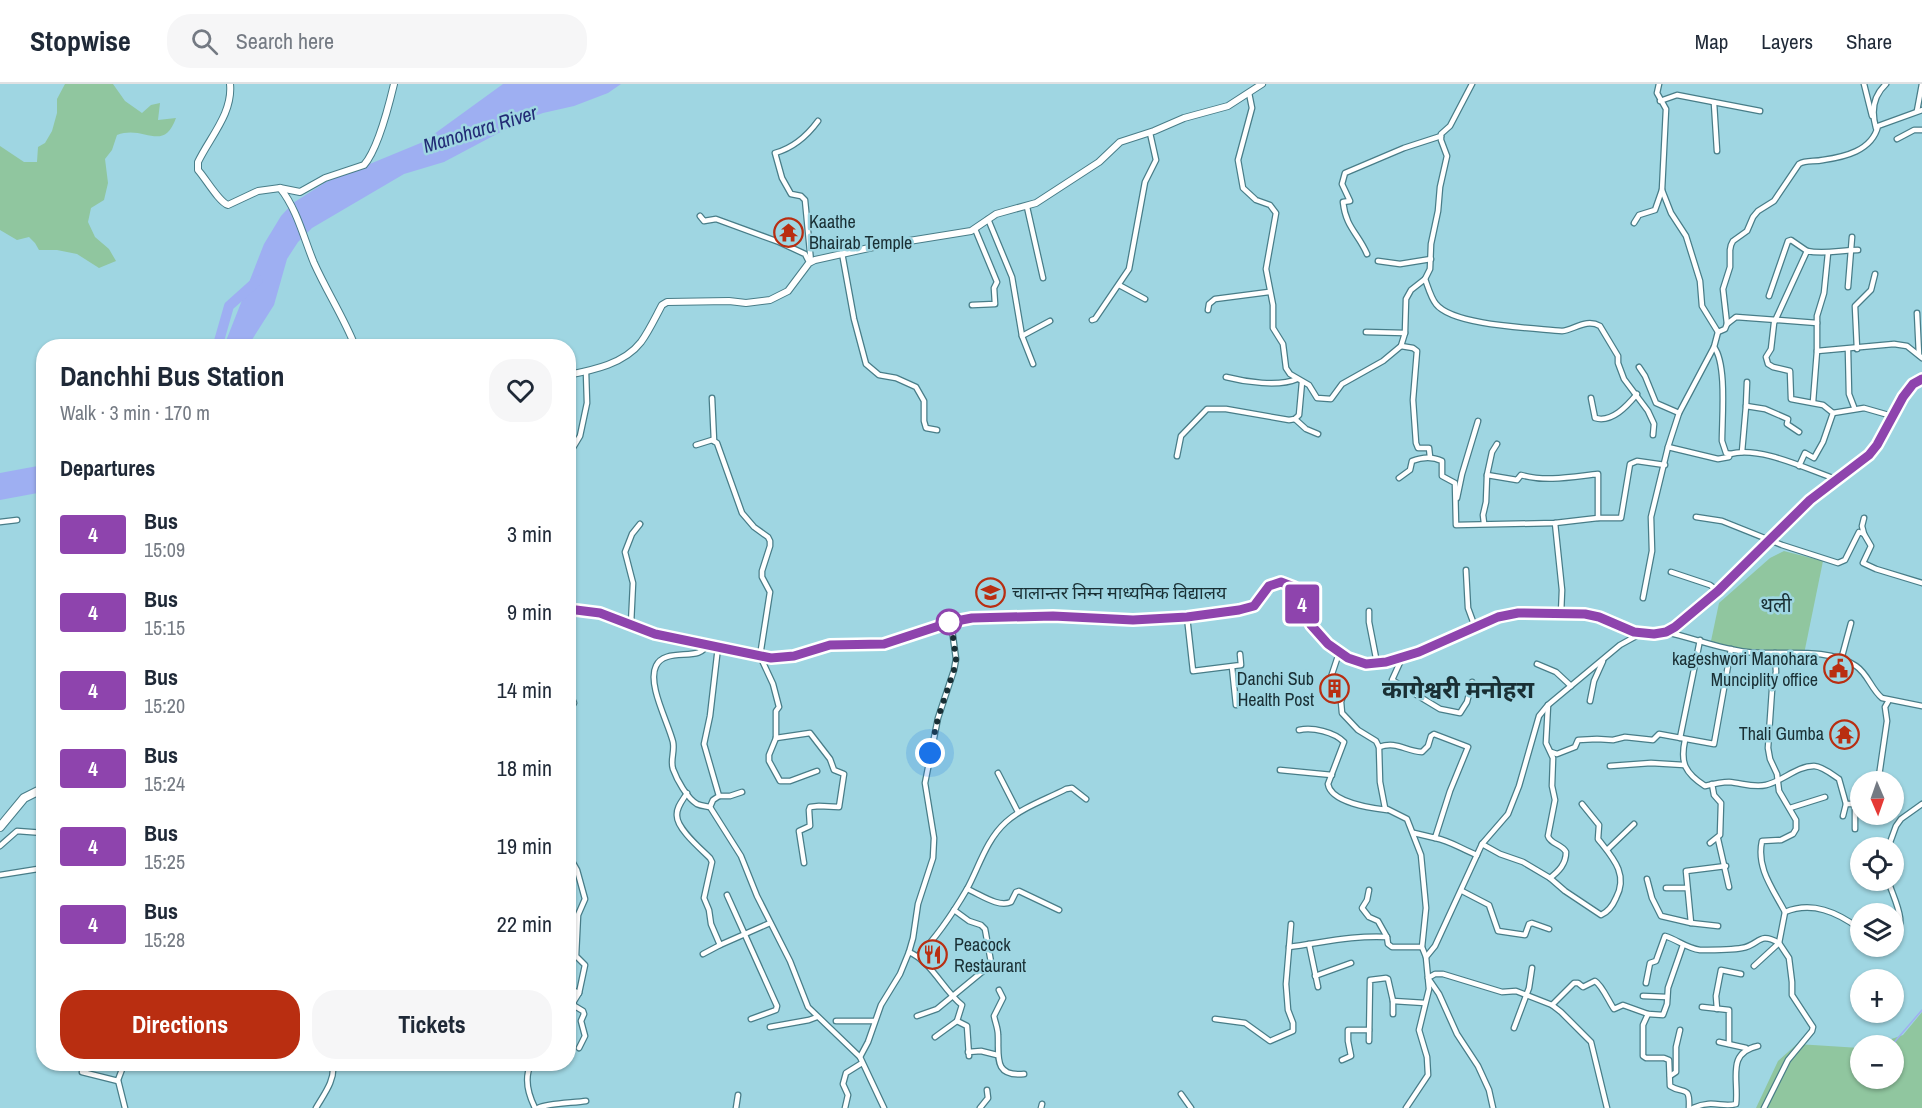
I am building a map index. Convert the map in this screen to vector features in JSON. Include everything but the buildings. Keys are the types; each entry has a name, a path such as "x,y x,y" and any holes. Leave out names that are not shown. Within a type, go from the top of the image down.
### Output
{"main road":[{"path":"576,610 600,613 655,634 760,656 785,657 830,645 884,644 951,622 1012,616 1133,620 1187,617 1250,608 1257,604 1269,586 1274,583 1294,587 1311,625 1339,653 1356,662 1366,664 1402,657 1430,648 1509,614 1530,612 1593,615 1640,634 1666,632 1718,591 1810,500 1869,455 1913,384 1922,379"},
{"path":"0,827 24,798 36,792"}],"street":[{"path":"230,84 231,96 227,109 198,162 198,170 224,204 230,204 247,194 258,191 280,188 300,192 325,178 364,165 369,160 394,84"},
{"path":"576,374 610,363 637,347 662,305 667,302 746,303 770,300 788,291 810,262 842,253 975,229 1004,211 1036,203 1099,162 1120,142 1150,133 1184,118 1228,106 1262,84"},
{"path":"1367,254 1348,225 1343,202 1350,201 1342,184 1345,173 1397,151 1441,136 1450,126 1472,84"},
{"path":"1634,223 1640,215 1655,210 1662,190 1666,109 1657,93 1659,84"},
{"path":"1864,84 1877,130"},
{"path":"1873,118 1877,93 1886,84"},
{"path":"1727,324 1723,289 1730,267 1730,250 1733,241 1747,231 1758,211 1774,201 1799,164 1851,154 1868,142 1878,126 1919,110 1922,84"},
{"path":"1249,93 1252,108 1238,160 1243,188 1256,200 1270,205 1276,213 1266,269 1273,305 1273,328 1283,344 1286,368 1290,374 1309,386 1317,398 1324,400 1331,399 1342,384 1383,361 1401,346 1405,333 1406,299 1412,290 1425,279 1430,269 1431,244 1440,187 1448,156 1441,136"},
{"path":"1660,101 1677,95 1760,111"},
{"path":"1714,103 1717,151"},
{"path":"810,262 804,200 801,196 791,194 784,183 775,153 784,151 808,134 818,121"},
{"path":"1897,139 1914,130 1922,130"},
{"path":"1092,320 1095,319 1129,269 1145,182 1156,160 1150,133"},
{"path":"280,188 289,202 315,265 344,318 352,339"},
{"path":"1643,598 1652,551 1651,517 1668,447 1679,413 1714,347 1718,332 1702,306 1700,281 1686,236 1671,213 1662,190"},
{"path":"1027,207 1043,278"},
{"path":"700,216 704,221 716,219 779,242 805,254 810,262"},
{"path":"988,219 1012,277 1022,336 1033,364"},
{"path":"972,305 995,304 994,288 997,282 975,229"},
{"path":"1848,287 1855,250 1852,237"},
{"path":"1769,296 1788,241 1791,240 1816,254 1855,250"},
{"path":"1807,251 1776,320 1771,349 1766,357 1768,364 1773,368 1790,371 1791,399 1826,406 1833,412 1864,408 1893,416"},
{"path":"842,253 854,319 866,364 879,375 896,378 916,387 924,401 924,425 926,428 937,430"},
{"path":"1812,402 1817,323 1824,293 1828,253"},
{"path":"1378,261 1400,264 1431,259"},
{"path":"1857,349 1855,306 1871,290 1875,274"},
{"path":"1425,279 1438,307 1470,320 1562,331 1568,331 1581,324 1595,323 1600,326 1618,356 1624,379 1637,394 1654,424 1653,435"},
{"path":"1119,285 1145,299"},
{"path":"1208,310 1209,304 1215,299 1269,292"},
{"path":"1917,313 1921,356"},
{"path":"1718,332 1725,329 1727,324 1736,317 1817,323"},
{"path":"1022,336 1050,321"},
{"path":"1366,332 1405,333"},
{"path":"1817,351 1838,348 1848,350 1894,344 1907,346 1921,356"},
{"path":"1401,346 1417,351 1413,400 1416,443 1418,448 1429,448 1430,457"},
{"path":"1714,347 1719,353 1722,368 1722,441 1726,453 1730,454"},
{"path":"1848,350 1849,394 1854,407"},
{"path":"1639,367 1656,403 1679,413"},
{"path":"576,443 580,436 587,403 585,372"},
{"path":"1226,377 1239,381 1286,383 1300,381"},
{"path":"1177,456 1181,436 1207,409 1226,409 1289,420 1295,419 1299,415 1300,381"},
{"path":"1742,452 1748,382"},
{"path":"1591,398 1595,418 1600,420 1621,412 1637,394"},
{"path":"712,398 714,441 720,446 742,513 770,541 762,571 762,577 770,592 760,656 777,696 779,707 776,711 776,738 770,749 769,760 780,781 790,781 817,771"},
{"path":"1746,406 1788,419 1787,424 1799,432"},
{"path":"1799,466 1805,453 1814,458 1823,442 1833,412"},
{"path":"1295,419 1306,429 1318,434"},
{"path":"1456,503 1478,421"},
{"path":"696,445 714,441"},
{"path":"1484,523 1487,475 1492,452 1497,444"},
{"path":"1668,447 1718,459 1742,452 1769,456 1836,479"},
{"path":"1400,478 1410,470 1412,461 1430,457 1442,460 1442,477 1455,483 1456,525 1555,523 1621,518 1632,462 1646,461 1665,465"},
{"path":"1487,475 1517,480 1521,475 1548,480 1598,474 1598,518"},
{"path":"1696,517 1722,521 1771,541 1838,563 1845,560 1859,532 1864,534"},
{"path":"1864,518 1862,526 1871,546 1863,563 1922,583"},
{"path":"0,522 17,520"},
{"path":"1555,523 1562,590 1562,614"},
{"path":"631,624 633,583 625,552 632,534 640,524"},
{"path":"1466,570 1468,608 1475,627"},
{"path":"1671,572 1710,585 1718,591"},
{"path":"1369,611 1377,663"},
{"path":"1187,617 1193,671 1242,665 1240,654"},
{"path":"860,1057 880,1005 900,974 909,952 918,904 933,858 934,838 924,783 938,718 956,659 951,622"},
{"path":"1841,660 1851,623"},
{"path":"1666,632 1746,652 1815,654 1841,660 1855,665 1864,673 1879,695 1888,700 1922,706"},
{"path":"1426,957 1435,946 1482,844 1508,814 1519,786 1539,716 1548,705 1620,645 1640,634"},
{"path":"1700,640 1682,739 1684,765 1696,780 1705,786 1728,782 1756,786 1777,781 1803,768 1821,767 1839,779 1846,804 1843,816"},
{"path":"706,645 702,653 673,655 662,659 656,666 653,678 655,692 660,700 673,741 673,768 687,793 698,805 711,807"},
{"path":"718,647 710,716 704,744 719,796"},
{"path":"1551,752 1557,754 1575,747 1578,740 1613,740 1625,737 1653,741 1659,734 1714,744 1731,649"},
{"path":"1339,653 1331,678 1346,686 1341,702 1342,713 1358,729 1376,741 1379,747 1380,782 1387,810"},
{"path":"1754,966 1779,943 1785,912 1771,886 1759,855 1762,841 1781,840 1794,834 1796,820 1779,791 1768,748 1772,690 1776,672 1775,653"},
{"path":"1402,657 1392,680 1440,709 1460,713 1467,702 1472,682"},
{"path":"1590,702 1594,681 1603,660"},
{"path":"1537,664 1556,672 1571,686"},
{"path":"1232,667 1236,705"},
{"path":"1880,771 1888,700"},
{"path":"1548,705 1546,743 1553,758 1552,786 1555,800 1549,839 1564,848 1566,855 1561,869 1550,878"},
{"path":"1299,730 1316,730 1343,739 1344,745 1328,789 1342,800 1387,810 1405,817 1414,833 1421,855 1426,908 1422,947 1426,957 1429,990 1419,1037 1423,1042 1427,1057 1428,1075 1406,1108"},
{"path":"776,738 810,733 830,759 834,770 844,774 839,807 810,807 810,826 799,831 804,863"},
{"path":"1379,747 1395,744 1422,752 1434,734 1468,747 1450,791 1435,838"},
{"path":"1610,766 1651,763 1684,765"},
{"path":"1280,770 1332,776"},
{"path":"998,773 1018,812"},
{"path":"1712,784 1714,795 1721,800 1718,839 1729,887"},
{"path":"918,956 954,910 993,837 1005,823 1018,812 1072,788 1086,799"},
{"path":"742,792 719,796 713,800 711,807 741,856 757,896 790,961 808,1007 860,1057 884,1108"},
{"path":"687,793 678,807 676,817 712,862 705,898 711,924 720,945"},
{"path":"1790,808 1825,797"},
{"path":"1482,844 1550,878 1597,913 1603,914 1613,904 1621,886 1619,870 1608,849 1598,839 1599,825 1582,804"},
{"path":"1846,804 1855,804 1855,829"},
{"path":"1892,837 1901,819 1922,804"},
{"path":"1608,849 1634,824"},
{"path":"0,846 17,831 36,832"},
{"path":"1414,833 1452,842 1457,848 1477,855"},
{"path":"1710,843 1718,839"},
{"path":"1691,923 1686,871 1726,866"},
{"path":"0,875 36,869"},
{"path":"576,871 585,899 577,922 576,956 585,965 576,999"},
{"path":"1647,879 1652,898 1661,916 1718,926"},
{"path":"1666,888 1687,888"},
{"path":"967,889 997,903 1006,904 1011,902 1016,892 1019,891 1059,910"},
{"path":"1369,890 1362,908 1369,917 1378,921 1387,937 1388,944 1422,947"},
{"path":"1462,891 1489,905 1498,931 1525,935 1532,923 1549,929"},
{"path":"727,895 743,935 777,1006 776,1010 752,1019"},
{"path":"1785,912 1811,906 1850,922"},
{"path":"917,1016 937,1009 988,967 991,962 985,929 954,910"},
{"path":"703,954 770,923"},
{"path":"1215,1018 1245,1023 1270,1041 1293,1031 1293,1023 1288,1010 1286,984 1291,924"},
{"path":"1646,983 1650,963 1656,961 1664,937 1667,936 1683,945 1708,950 1743,948 1762,937 1779,943 1789,958 1792,995 1813,1027 1788,1060 1764,1108"},
{"path":"1288,946 1340,939 1387,937"},
{"path":"1309,944 1318,987"},
{"path":"1552,1005 1574,983 1583,987 1595,981 1600,984 1604,996 1614,1009 1623,1005 1648,1014 1665,1013 1671,977 1683,945"},
{"path":"909,952 918,956 952,998 962,1006 957,1021 935,1037"},
{"path":"1315,976 1351,963"},
{"path":"1514,1028 1526,995 1532,968"},
{"path":"1717,1009 1716,996 1721,970 1741,974"},
{"path":"1428,978 1435,974 1443,974 1502,992 1516,991 1552,1005 1568,1017 1581,1035 1591,1042 1607,1108"},
{"path":"1369,1041 1370,980 1387,978 1393,1001 1393,1014"},
{"path":"1428,978 1439,994 1457,1034 1478,1066 1489,1090 1493,1108"},
{"path":"999,990 1003,998 994,1016 998,1032 997,1055 1006,1072 1024,1074"},
{"path":"1643,996 1667,997"},
{"path":"1393,1001 1425,1003"},
{"path":"576,1007 584,1014 581,1021 585,1036 579,1048"},
{"path":"1702,1008 1729,1010 1729,1044"},
{"path":"1648,1014 1643,1025 1641,1045 1643,1056 1669,1060 1671,1088 1687,1091 1691,1108 1711,1102 1732,1106 1736,1104 1737,1060 1746,1048"},
{"path":"770,1027 817,1017"},
{"path":"836,1021 874,1021"},
{"path":"957,1021 967,1026 969,1054 981,1051 997,1055"},
{"path":"1342,1060 1351,1056 1348,1030 1369,1030"},
{"path":"1670,1076 1676,1072 1676,1047 1680,1030"},
{"path":"1719,1042 1746,1048 1758,1046"},
{"path":"845,1108 848,1095 843,1083 846,1073 862,1063"},
{"path":"122,1071 118,1081 125,1108"},
{"path":"316,1108 329,1086 333,1071"},
{"path":"529,1071 528,1089 537,1108 544,1105 586,1101"},
{"path":"82,1072 118,1081"},
{"path":"980,1108 988,1098 987,1090"},
{"path":"1181,1094 1191,1108"},
{"path":"735,1108 738,1095"}],"green space":[{"path":"65,84 113,84 125,101 142,113 151,105 160,103 158,120 176,118 171,129 159,136 136,133 117,135 112,150 105,159 108,183 104,200 91,208 88,222 95,237 109,249 116,261 99,268 77,254 57,250 39,250 29,237 17,240 0,230 0,146 24,162 37,162 38,147 45,143 52,131 57,113 57,99"},
{"path":"1784,551 1823,561 1804,654 1734,648 1711,641 1719,603 1770,558"},
{"path":"1922,1012 1922,1108 1756,1108 1778,1061 1797,1044 1850,1047 1850,1089 1904,1089 1903,1035"}],"water":[{"path":"503,84 621,84 608,93 574,106 523,120 444,162 404,174 312,228 298,242 287,259 274,305 252,339 227,339 264,244 281,216 293,203 326,182 423,142"},
{"path":"36,466 36,493 0,500 0,473"}],"waterway":[{"name":"Manohara River","path":"220,339 229,306 258,280"},
{"path":"1900,1035 1922,1010"}],"bus line":[{"name":"4","path":"576,610 600,613 655,634 771,658 794,656 823,645 884,644 951,622 972,618 1066,616 1133,620 1187,617 1239,610 1257,604 1269,586 1281,582 1294,587 1311,625 1328,644 1348,658 1366,664 1386,662 1419,652 1485,622 1518,613 1593,615 1640,634 1666,632 1718,591 1810,500 1863,461 1877,445 1903,397 1913,384 1922,379"}],"place":[{"name":"Kaathe Bhairab Temple","path":"788,232"},
{"name":"चालान्तर निम्न माध्यमिक विद्यालय","path":"991,593"},
{"name":"kageshwori Manohara Munciplity office","path":"1839,669"},
{"name":"Danchi Sub Health Post","path":"1335,689"},
{"name":"Thali Gumba","path":"1845,734"},
{"name":"Peacock Restaurant","path":"933,955"}],"district":[{"name":"थली","path":"1776,605"},
{"name":"कागेश्वरी मनोहरा","path":"1458,690"}],"route":[{"path":"930,753 956,659 951,622 949,622"}]}
